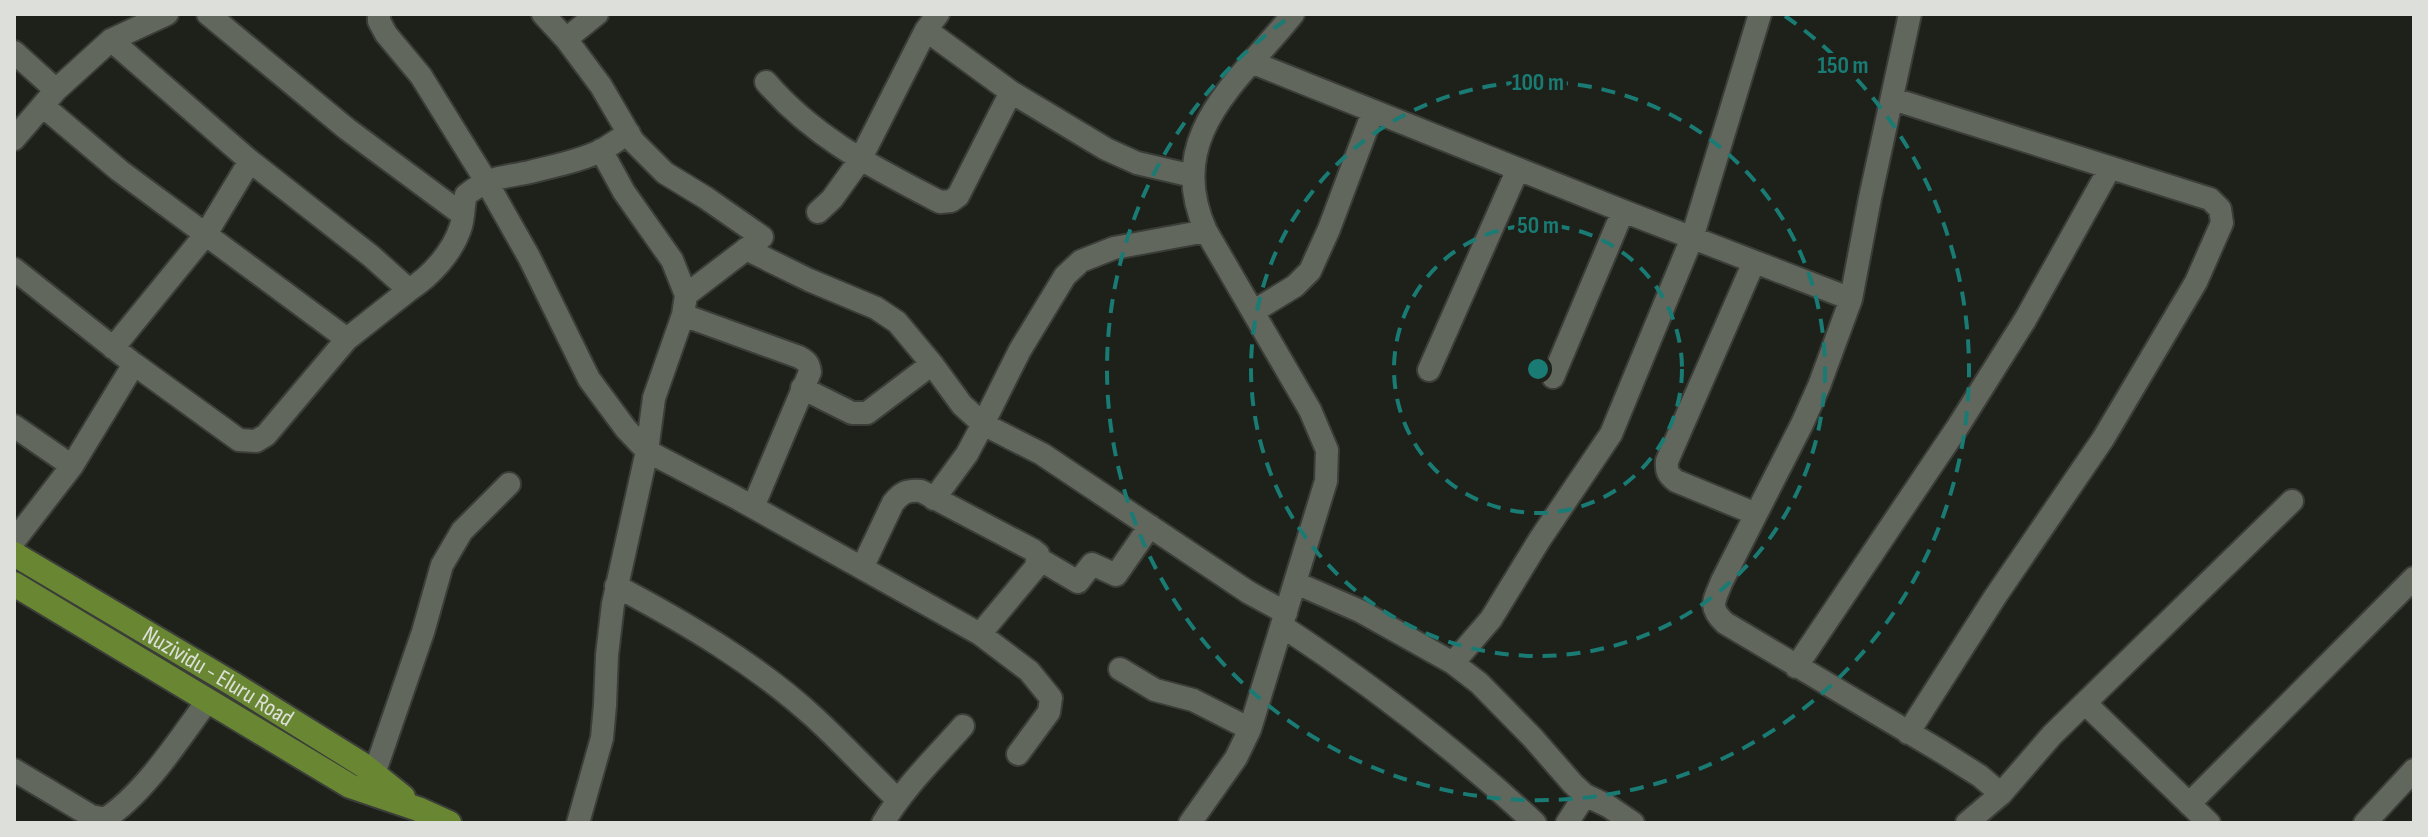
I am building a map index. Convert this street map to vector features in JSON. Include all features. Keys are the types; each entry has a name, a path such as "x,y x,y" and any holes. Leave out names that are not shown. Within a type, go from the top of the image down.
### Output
{"main road":[{"name":"Nuzividu - Eluru Road","path":"14,554 233,684 374,774 418,809"},
{"name":"Nuzividu - Eluru Road","path":"14,584 350,786 449,823"}],"street":[{"path":"14,139 49,98 111,40 167,14"},
{"path":"208,14 347,129 473,194"},
{"path":"379,14 386,34 421,76 473,194 529,257 589,379 626,429 647,451 980,634 1029,671 1051,698 1049,712 1018,754"},
{"path":"543,14 601,86 633,141 665,173 762,237 684,305 654,398 647,451 616,586 607,655 602,738 578,823"},
{"path":"566,39 597,14"},
{"path":"1190,823 1236,758 1250,729 1326,481 1327,450 1310,410 1206,231 1198,213 1193,176 1206,122 1233,82 1293,14"},
{"path":"1453,663 1491,619 1540,539 1611,434 1692,238 1760,14"},
{"path":"1902,16 1893,99 1851,299 1819,386 1713,602 1715,613 1725,623 1980,776 2001,794"},
{"path":"818,212 832,199 860,160 932,22 1011,92 1106,149 1137,163 1193,176"},
{"path":"111,40 250,161 371,256 409,290"},
{"path":"14,52 49,98 120,171 347,339"},
{"path":"1251,62 1851,299"},
{"path":"766,82 785,104 823,136 860,160 940,202 951,201 958,196 1011,92"},
{"path":"1893,99 2210,199 2220,209 2222,223 2196,282 2103,439 1995,597 1908,733"},
{"path":"1254,311 1295,286 1310,271 1373,112"},
{"path":"14,269 134,364 239,440 256,441 266,435 347,339 428,278 461,227 473,194 529,172 601,150 629,133"},
{"path":"601,150 624,192 672,260 684,305"},
{"path":"113,348 206,234 250,161"},
{"path":"1796,667 2025,320 2110,168"},
{"path":"1429,370 1518,169"},
{"path":"1553,377 1623,211"},
{"path":"934,499 967,454 1020,350 1065,276 1081,261 1114,248 1206,231"},
{"path":"746,249 876,308 897,322 962,405 983,424 1042,454 1248,592 1385,696 1535,823"},
{"path":"1754,262 1667,461 1666,470 1676,481 1756,514"},
{"path":"684,305 807,361 810,372 753,507"},
{"path":"14,541 72,466 134,364"},
{"path":"802,388 852,413 867,413 932,364"},
{"path":"14,426 72,466"},
{"path":"374,774 423,632 445,557 462,531 509,484"},
{"path":"862,568 893,503 900,493 909,490 921,491 1022,544 1038,554 1036,567 980,634"},
{"path":"1967,823 2001,794 2052,735 2292,501"},
{"path":"1039,559 1078,582 1092,564 1116,575 1150,526"},
{"path":"2189,804 2414,578"},
{"path":"1296,583 1360,611 1453,663 1479,683 1585,795 1633,823"},
{"path":"616,586 709,638 753,669 814,717 897,799"},
{"path":"1120,669 1155,690 1193,700 1250,729"},
{"path":"14,770 91,816 105,819 122,808 208,700"},
{"path":"2086,704 2209,823"},
{"path":"883,823 897,799 963,726"},
{"path":"2365,823 2414,770"},
{"path":"1567,823 1585,795"}]}
